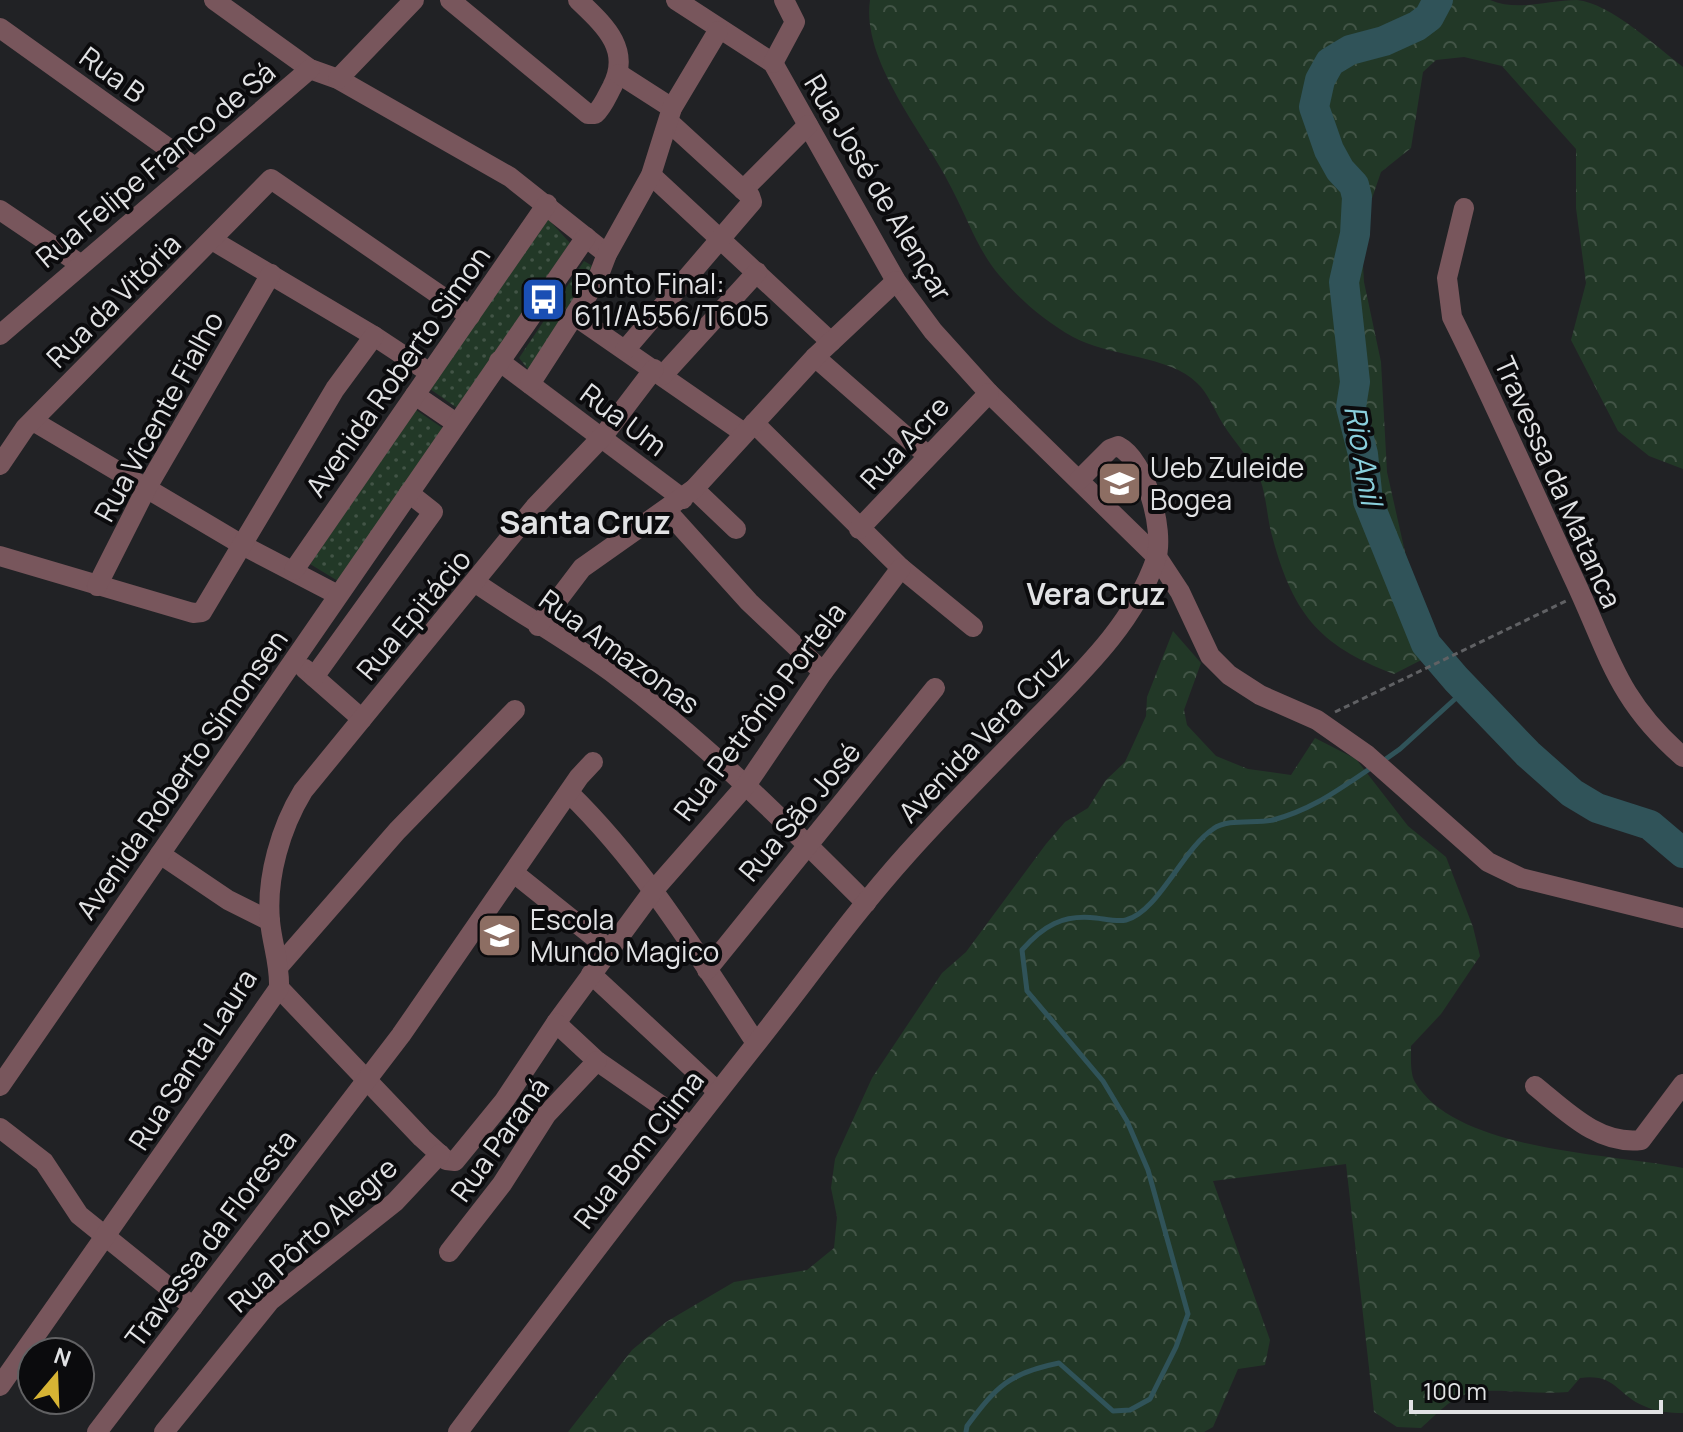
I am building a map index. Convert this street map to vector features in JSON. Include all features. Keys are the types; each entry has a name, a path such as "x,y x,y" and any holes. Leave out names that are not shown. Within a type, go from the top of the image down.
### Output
{"street":[{"path":"214,0 310,69 338,79 472,154 547,204 607,254"},
{"path":"338,79 414,0"},
{"path":"450,0 588,114 598,113 619,74 621,55 612,37 578,0"},
{"name":"Rua José de Alençar","path":"676,0 718,31 773,63 896,281 933,331 989,393 1157,557 1180,592 1210,656 1229,675 1260,695 1317,720 1367,755 1488,862 1521,878 1683,918"},
{"path":"773,63 795,22 784,0"},
{"name":"Rua B","path":"0,28 193,166"},
{"path":"499,361 530,384 597,280 607,254 651,175 670,115 718,31"},
{"name":"Rua Felipe Franco de Sá","path":"0,335 193,166 310,69"},
{"path":"619,74 670,115 752,199 751,205 625,350"},
{"path":"743,190 808,125"},
{"path":"651,175 831,342"},
{"name":"Rua da Vitória","path":"0,464 33,421 271,179 470,316"},
{"name":"Avenida Roberto Simon","path":"294,570 547,204"},
{"name":"Travessa da Matanca","path":"1464,208 1447,278 1452,317 1581,594 1618,682 1639,715 1683,757"},
{"path":"0,210 80,264"},
{"name":"Avenida Roberto Símonsen","path":"0,1086 586,237"},
{"path":"212,240 374,336 430,373"},
{"name":"Rua Epitácio","path":"280,965 270,921 279,842 288,815 535,507 603,436 658,372 757,272"},
{"name":"Rua Vicente Fialho","path":"97,586 146,489 271,274"},
{"path":"538,626 582,568 681,500 815,357 896,281"},
{"path":"575,316 749,428 907,573 973,627"},
{"path":"0,556 97,586 202,612 244,546 310,429 374,336"},
{"path":"815,357 927,455"},
{"name":"Rua Um","path":"530,384 603,436 681,500 736,529"},
{"name":"Rua Acre","path":"859,529 989,393"},
{"path":"415,395 456,423"},
{"path":"33,421 244,546 338,595"},
{"path":"1079,480 1110,449 1124,449 1148,486 1155,511 1157,557"},
{"name":"Avenida Roberto Símonsen","path":"314,677 433,512 409,493"},
{"path":"681,500 749,602 823,672"},
{"name":"Avenida Vera Cruz","path":"866,903 907,854 1108,643 1157,557"},
{"path":"360,563 384,580"},
{"name":"Rua Petrônio Portela","path":"450,1156 504,1101 556,1023 653,891 747,784 823,672 907,573"},
{"name":"Rua Amazonas","path":"476,583 616,676 747,784 866,903"},
{"path":"294,659 362,719"},
{"name":"Rua São José","path":"707,970 935,688"},
{"name":"Rua Santa Laura","path":"0,1386 279,988 280,965 397,831 515,710"},
{"name":"Travessa da Floresta","path":"97,1432 401,1035 593,762"},
{"path":"569,793 594,817 653,891 756,1043"},
{"path":"160,854 228,900 270,921"},
{"path":"514,873 609,949"},
{"name":"Rua Bom Clima","path":"458,1432 689,1125 866,903"},
{"path":"591,974 717,1091"},
{"path":"279,988 366,1077 450,1156"},
{"path":"556,1023 597,1061 689,1125"},
{"name":"Rua Paraná","path":"449,1252 502,1184 546,1115 597,1061"},
{"path":"1535,1086 1593,1132 1632,1141 1641,1140 1652,1128 1683,1084"},
{"path":"0,1128 33,1150 79,1215 193,1307"},
{"name":"Rua Pôrto Alegre","path":"164,1432 270,1301 450,1156"}],"path":[{"path":"1317,720 1581,594"}],"green space":[{"path":"870,0 1490,0 1522,5 1577,0 1618,17 1683,67 1683,469 1649,456 1618,431 1571,340 1586,283 1576,208 1576,149 1502,66 1464,57 1436,60 1423,72 1411,148 1381,172 1368,210 1362,247 1364,282 1381,362 1387,472 1405,552 1431,631 1433,654 1394,674 1345,651 1312,622 1288,584 1271,532 1260,479 1201,387 1186,374 1171,367 1073,337 1025,302 992,265 942,170 885,74 870,24"},
{"path":"548,219 570,243 457,408 430,389"},
{"path":"584,261 596,268 533,368 528,369 519,358"},
{"path":"416,410 444,429 338,581 310,564"},
{"path":"1173,631 1201,663 1184,710 1187,725 1216,756 1248,769 1291,775 1315,738 1356,759 1408,826 1446,857 1473,927 1480,956 1441,1014 1411,1046 1413,1079 1435,1105 1464,1123 1537,1146 1683,1168 1683,1413 1649,1408 1609,1382 1592,1377 1580,1378 1568,1392 1495,1391 1465,1394 1421,1428 1397,1427 1374,1412 1346,1164 1213,1181 1270,1340 1265,1365 1238,1369 1213,1427 1204,1432 568,1432 632,1350 666,1322 734,1282 807,1270 834,1248 837,1217 831,1188 835,1159 872,1078 942,973 966,952 1065,822 1088,808 1106,780 1125,762 1146,716 1147,697"}],"waterway":[{"name":"Rio Anil","path":"1438,0 1429,17 1417,26 1384,41 1350,50 1330,62 1320,80 1314,107 1329,150 1340,170 1354,185 1357,197 1355,234 1344,282 1355,382 1351,407 1363,454 1368,501 1426,644 1456,679 1528,754 1572,793 1597,808 1650,825 1683,853"},
{"path":"1383,761 1466,689"},
{"path":"966,1432 978,1412 1006,1383 1028,1371 1059,1363 1113,1411 1130,1410 1150,1399 1176,1347 1188,1314 1148,1170 1127,1121 1103,1081 1027,991 1022,950 1046,928 1064,920 1084,917 1123,921 1138,915 1213,829 1226,824 1273,820 1301,810 1326,798 1374,766"}],"place":[{"name":"Ponto Final: 611/A556/T605","path":"543,299"},
{"name":"Ueb Zuleide Bogea","path":"1119,483"},
{"name":"Escola Mundo Magico","path":"499,935"}],"district":[{"name":"Santa Cruz","path":"585,522"},
{"name":"Vera Cruz","path":"1096,593"}]}
